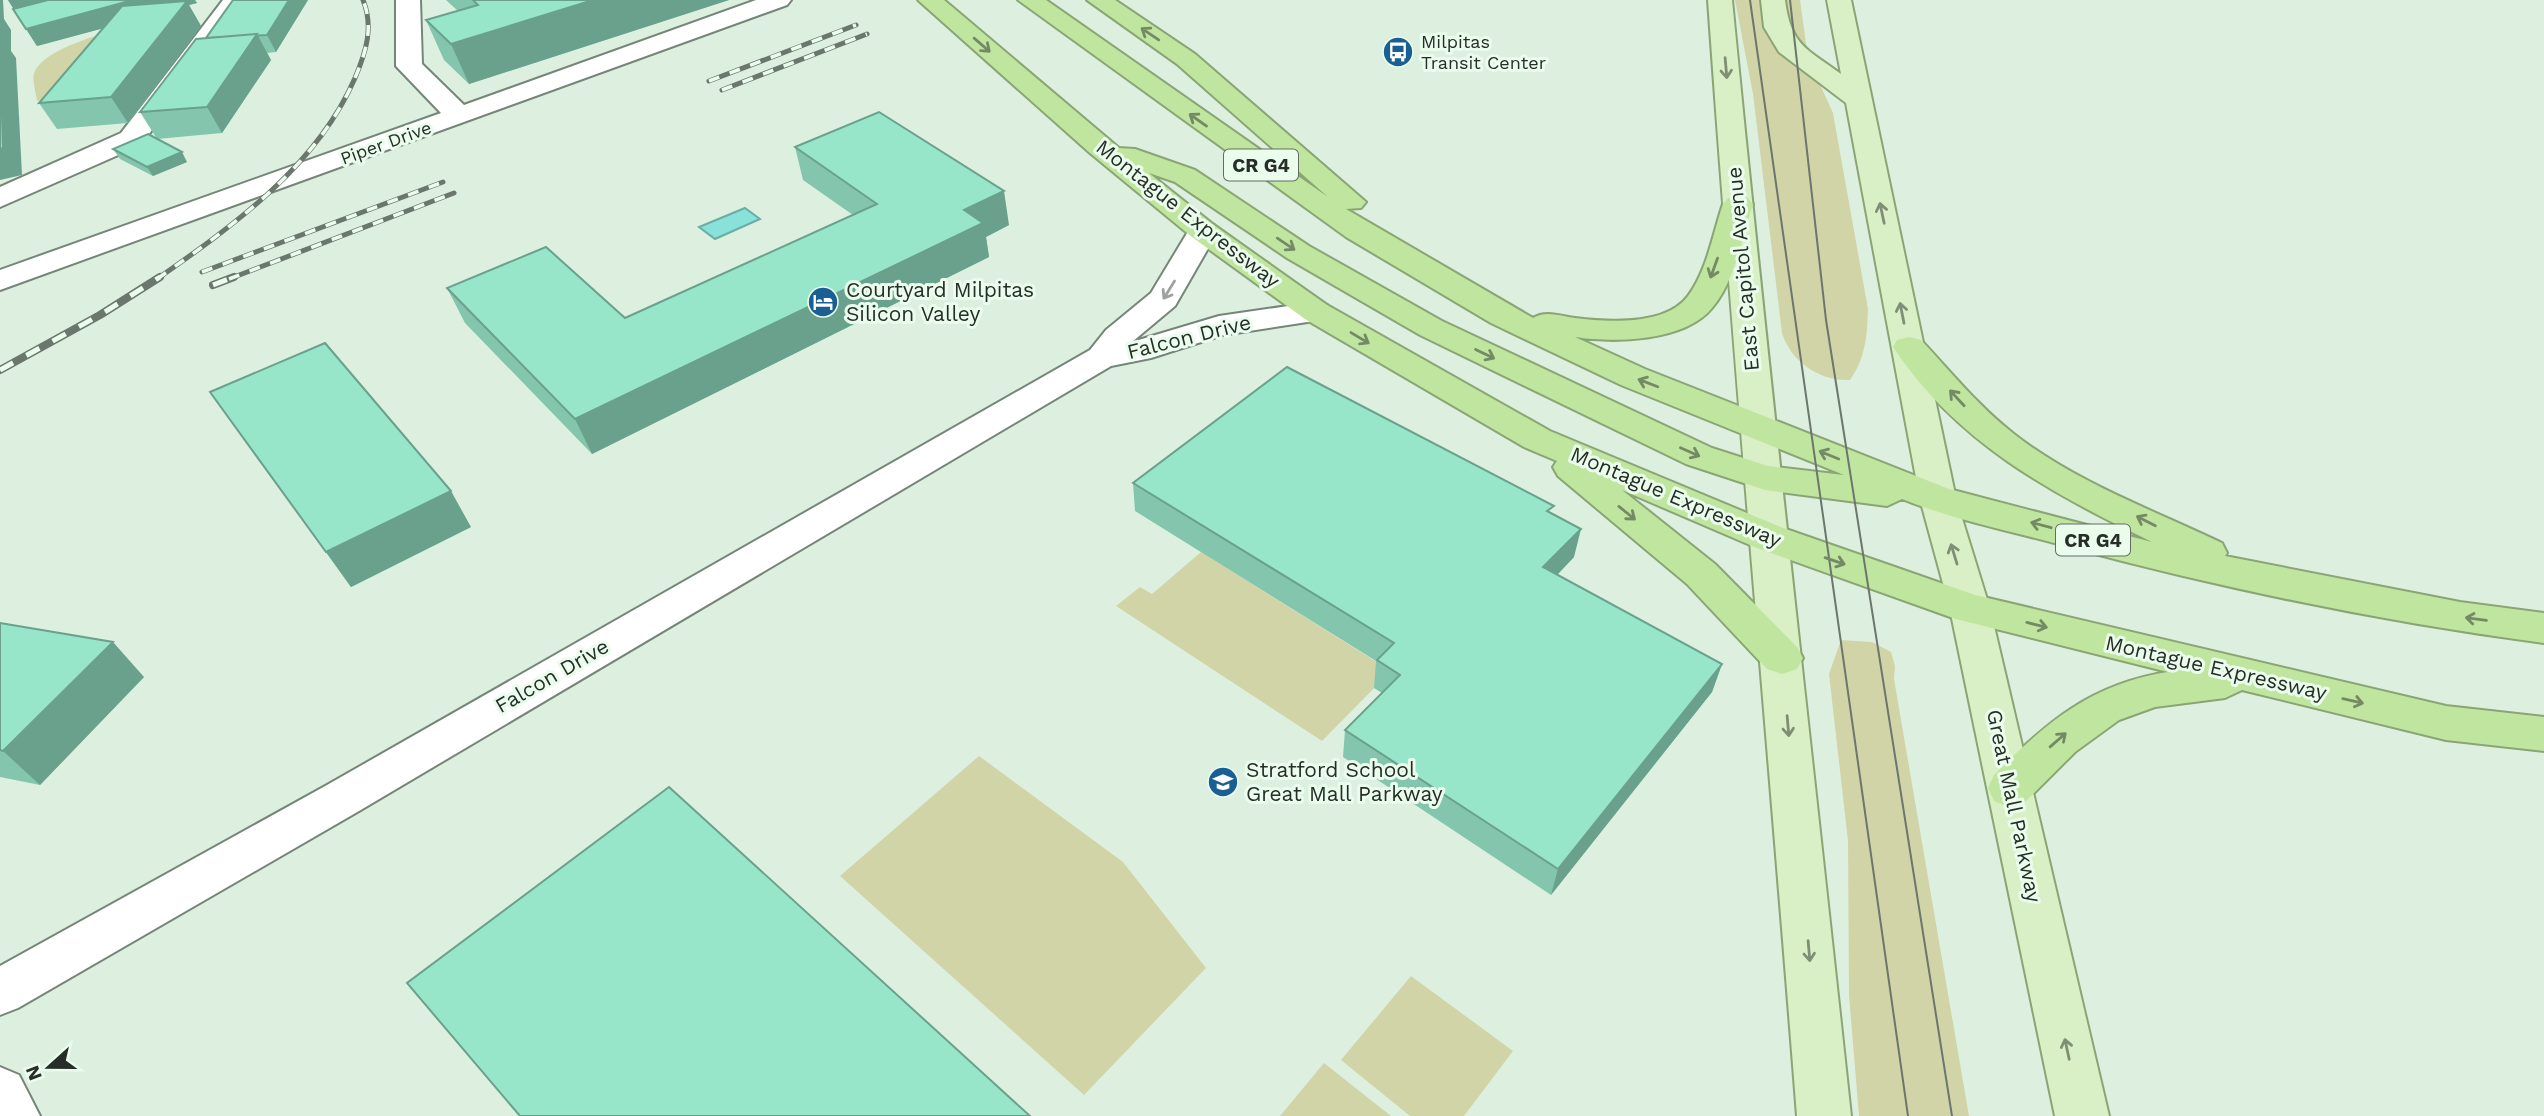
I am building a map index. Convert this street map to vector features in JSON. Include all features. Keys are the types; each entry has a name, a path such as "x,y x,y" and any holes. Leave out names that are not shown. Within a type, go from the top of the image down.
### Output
{"highway":[{"name":"Montague Expressway","path":"930,0 1100,147 1203,231 1316,312 1537,439 1770,538 1970,609 2446,723 2544,734"},
{"name":"CR G4","path":"1030,0 1346,223 1502,316 1633,377 1938,499 2145,554 2460,617 2544,628"},
{"path":"1099,0 1186,59 1324,177 1424,270"},
{"path":"1100,147 1185,176 1298,252 1431,328 1699,456 1765,478 1938,499"},
{"path":"1502,316 1607,331 1657,327 1676,318 1702,300 1738,204"},
{"path":"1909,346 1982,426 2008,447 2052,473 2250,575"},
{"path":"1537,439 1701,574 1782,658"},
{"path":"2010,788 2054,742 2088,715 2131,695 2187,684 2263,680"}],"main road":[{"name":"East Capitol Avenue","path":"1720,0 1757,426 1770,538"},
{"path":"1773,0 1776,27 1788,47 1859,100"},
{"path":"1839,0 1938,499"},
{"name":"Great Mall Parkway","path":"1938,499 1970,609 2082,1116"},
{"path":"1770,538 1824,1116"}],"street":[{"path":"0,198 131,139 235,0"},
{"path":"408,0 409,66 460,116"},
{"name":"Piper Drive","path":"0,281 775,2 801,0"},
{"name":"Falcon Drive","path":"1102,357 1118,337 1164,299 1203,231"},
{"name":"Falcon Drive","path":"0,992 343,798 1102,357 1139,351 1219,326 1316,312"},
{"path":"0,1093 13,1116"}],"green space":[{"path":"1735,0 1800,0 1808,58 1833,113 1868,309 1862,355 1850,380 1828,377 1808,368 1792,353 1782,333 1753,94"},
{"path":"102,34 55,98 37,101 34,73 38,66 64,48"},
{"path":"1201,552 1391,671 1322,741 1116,606 1140,587 1152,594"},
{"path":"1841,640 1872,642 1891,652 1895,666 1894,679 1969,1116 1859,1116 1849,995 1848,841 1829,674"},
{"path":"979,756 1123,862 1206,968 1084,1095 840,876"},
{"path":"1411,976 1513,1051 1464,1116 1410,1116 1341,1060"},
{"path":"1324,1063 1391,1116 1280,1116"}],"water":[{"path":"745,208 760,219 715,239 699,227"}],"building":[{"path":"48,0 133,0 26,29 13,9"},
{"path":"233,0 289,0 267,35 206,38"},
{"path":"473,0 593,0 451,44 426,20 478,5"},
{"path":"187,1 111,97 39,103 122,6"},
{"path":"257,34 207,107 140,112 196,39"},
{"path":"0,52 3,148 0,149"},
{"path":"879,112 1004,191 964,210 983,223 575,419 447,288 546,247 625,318 877,204 795,147"},
{"path":"148,134 182,152 147,167 113,149"},
{"path":"325,343 451,491 326,552 210,392"},
{"name":"Stratford School Great Mall Parkway","path":"1287,367 1554,506 1547,511 1581,529 1543,567 1722,664 1558,869 1345,730 1400,675 1377,660 1394,643 1133,483"},
{"path":"0,623 113,642 3,751 0,750"},
{"path":"669,787 1030,1116 520,1116 407,983"}],"tram line":[{"path":"1750,0 1908,1116"},
{"path":"1790,0 1826,320 1952,1116"}],"railway":[{"path":"158,278 215,237 271,191 319,139 339,110 362,59 368,30 363,0"},
{"path":"709,81 856,25"},
{"path":"722,90 867,34"},
{"path":"202,272 443,182"},
{"path":"229,279 454,193"},
{"path":"213,285 234,277"},
{"path":"0,370 100,315 158,278"}],"place":[{"name":"Milpitas Transit Center","path":"1398,52"},
{"name":"Courtyard Milpitas Silicon Valley","path":"823,302"},
{"name":"Stratford School Great Mall Parkway","path":"1223,782"}]}
